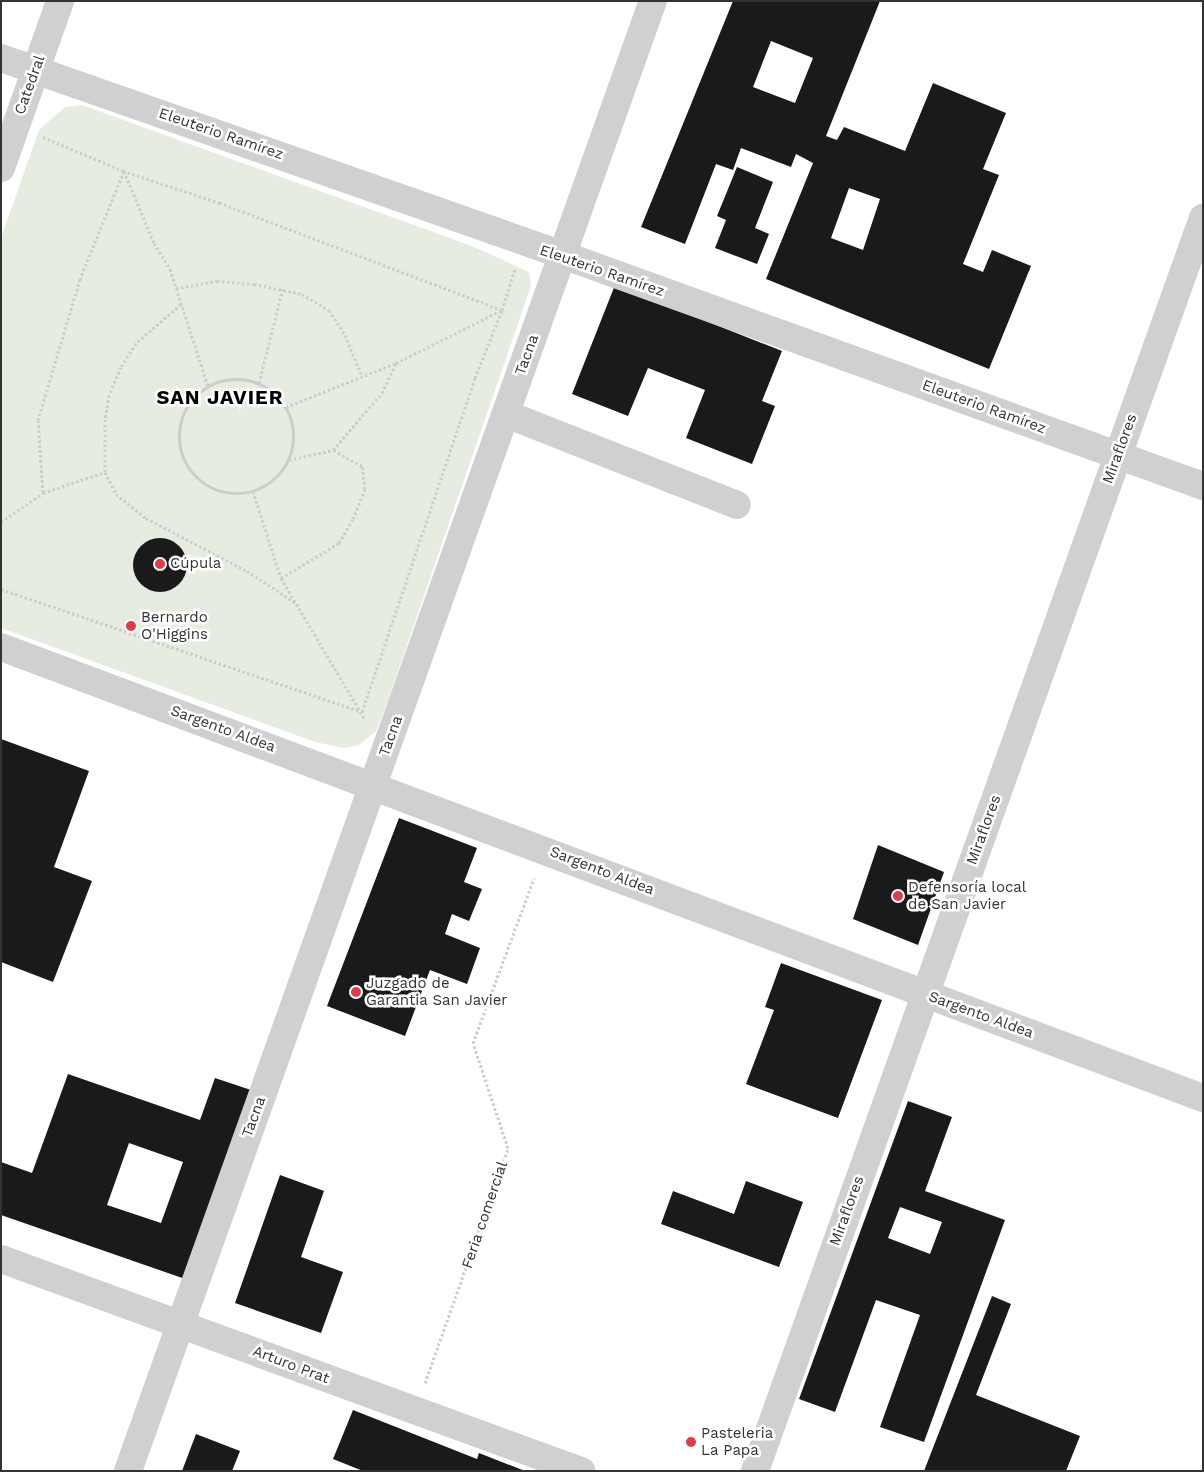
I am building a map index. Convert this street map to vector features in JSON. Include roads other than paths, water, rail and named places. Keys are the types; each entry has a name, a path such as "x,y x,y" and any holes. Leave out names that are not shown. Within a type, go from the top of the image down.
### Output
{"street":[{"name":"Catedral","path":"1,168 60,1"},
{"name":"Tacna","path":"128,1471 653,1"},
{"name":"Eleuterio Ramírez","path":"1,58 523,243 563,255 1203,486"},
{"name":"Miraflores","path":"755,1471 1203,218"},
{"path":"506,414 737,505"},
{"name":"Sargento Aldea","path":"1,647 374,784 924,994 1203,1098"},
{"name":"Arturo Prat","path":"1,1259 581,1471"}],"place":[{"name":"Cúpula","path":"160,564"},
{"name":"Bernardo O'Higgins","path":"131,626"},
{"name":"Defensoría local de San Javier","path":"898,896"},
{"name":"Juzgado de Garantia San Javier","path":"356,992"},
{"name":"Pasteleria La Papa","path":"691,1442"}],"district":[{"name":"SAN JAVIER","path":"220,397"}]}
